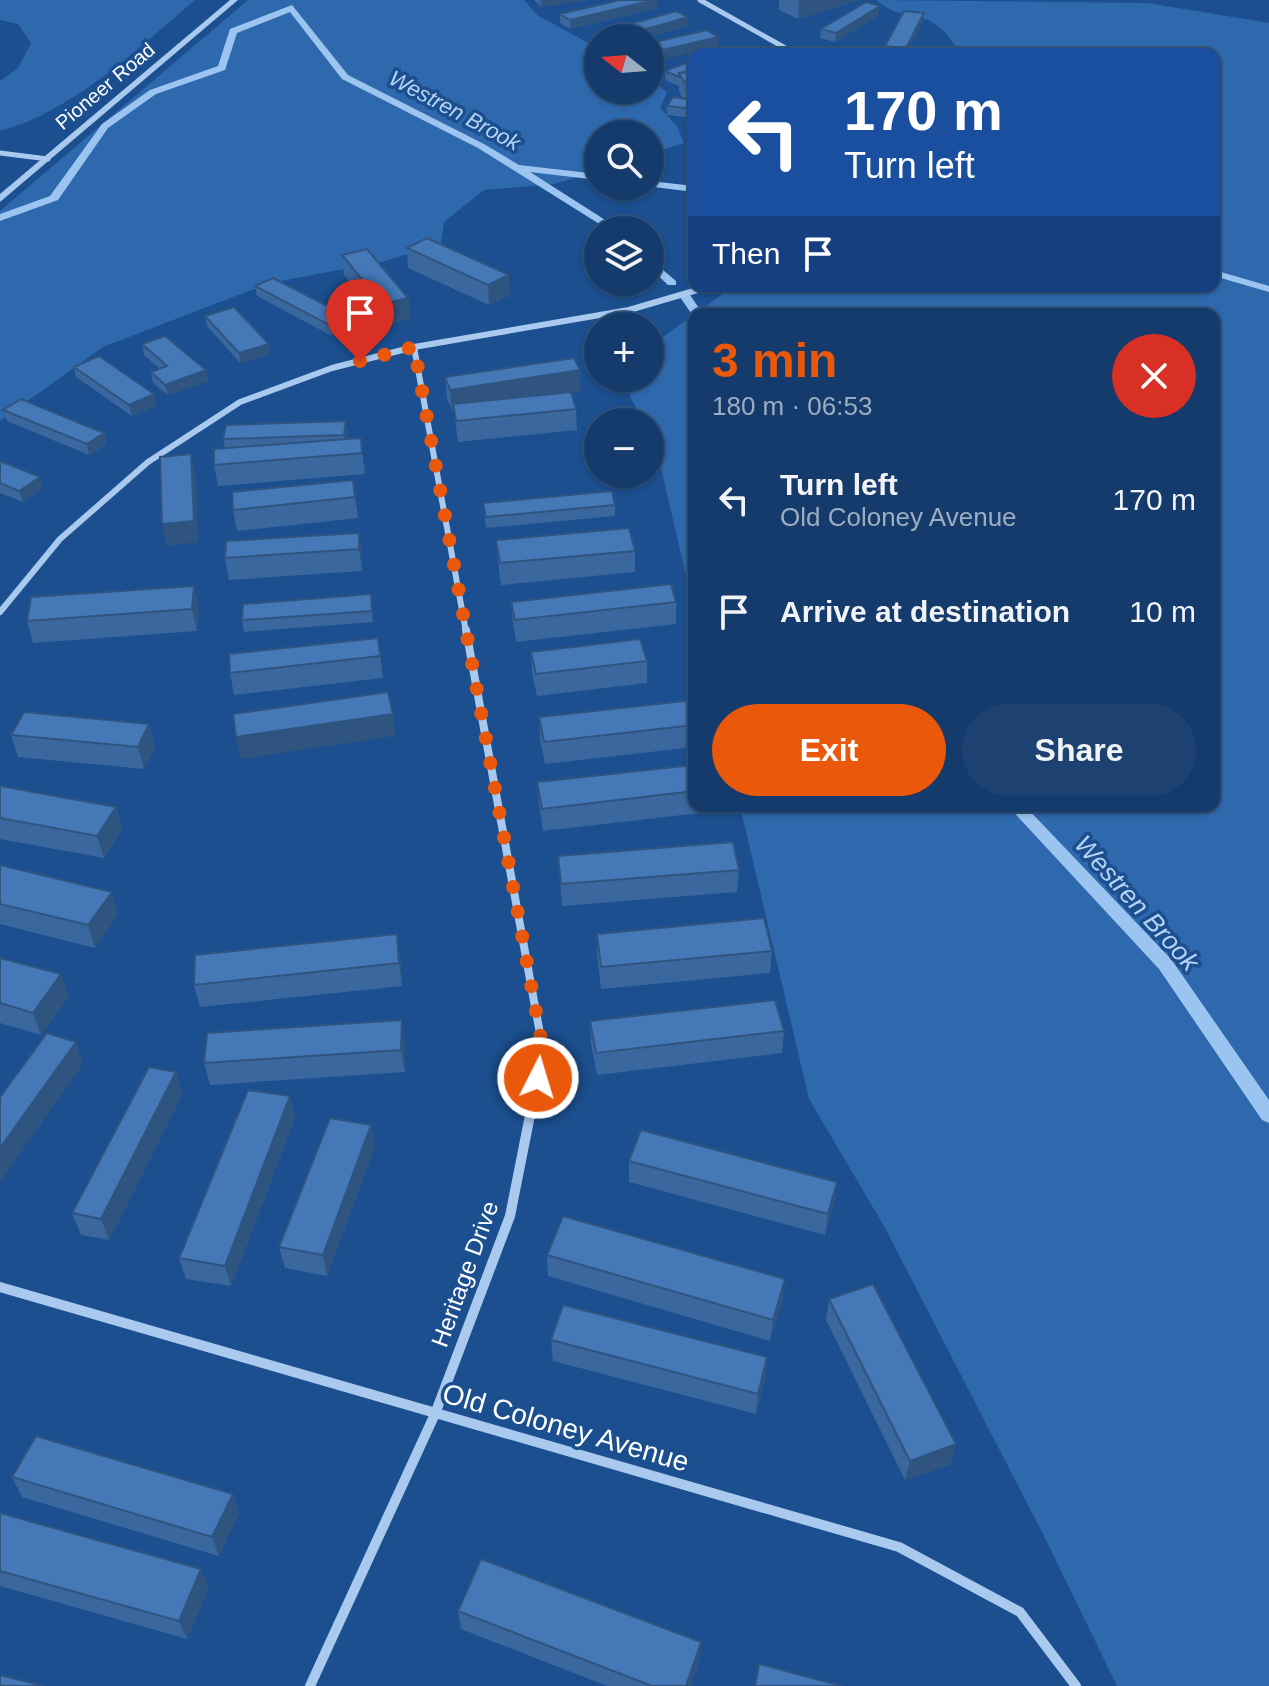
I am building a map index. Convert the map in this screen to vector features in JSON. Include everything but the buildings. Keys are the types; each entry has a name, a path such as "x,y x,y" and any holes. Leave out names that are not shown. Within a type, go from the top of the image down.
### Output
{"street":[{"name":"Pioneer Road","path":"0,199 234,0"},
{"path":"700,0 785,48"},
{"path":"0,153 48,159"},
{"path":"0,612 60,539 148,462 240,402 332,368 414,347 629,310 690,292"},
{"name":"Heritage Drive","path":"310,1686 435,1414 510,1216 543,1050 414,347"},
{"name":"Old Coloney Avenue","path":"0,1287 899,1547 1020,1612 1076,1686"}],"shaded area":[{"path":"0,0 195,0 79,94 27,122 0,131 0,81 18,68 31,43 18,24 0,20"},
{"path":"248,0 524,0 537,15 584,40 584,104 662,104 660,108 677,126 684,143 664,149 664,120 584,120 584,175 554,184 484,190 444,222 441,243 386,261 270,283 103,347 0,421 0,211"},
{"path":"876,0 1148,3 1269,23 1269,1686 1117,1686 1044,1536 884,1226 809,1099 741,812 1220,812 1220,308 703,308 726,292 1220,292 1220,48 956,48 949,37 930,21 901,14"},
{"path":"688,319 688,584 664,481 664,408 636,408 630,392 664,392 664,336"}],"waterway":[{"name":"Westren Brook","path":"0,218 54,198 105,126 153,92 222,68 233,31 292,8 345,77 481,146 594,216"},
{"path":"521,168 584,175"},
{"path":"664,186 688,188"},
{"name":"Westren Brook","path":"664,275 672,283"},
{"path":"1220,275 1269,289"},
{"name":"Westren Brook","path":"686,297 693,308"},
{"name":"Westren Brook","path":"1022,812 1165,964 1269,1115"}],"route":[{"path":"360,361 414,347 543,1050 538,1078"}]}
